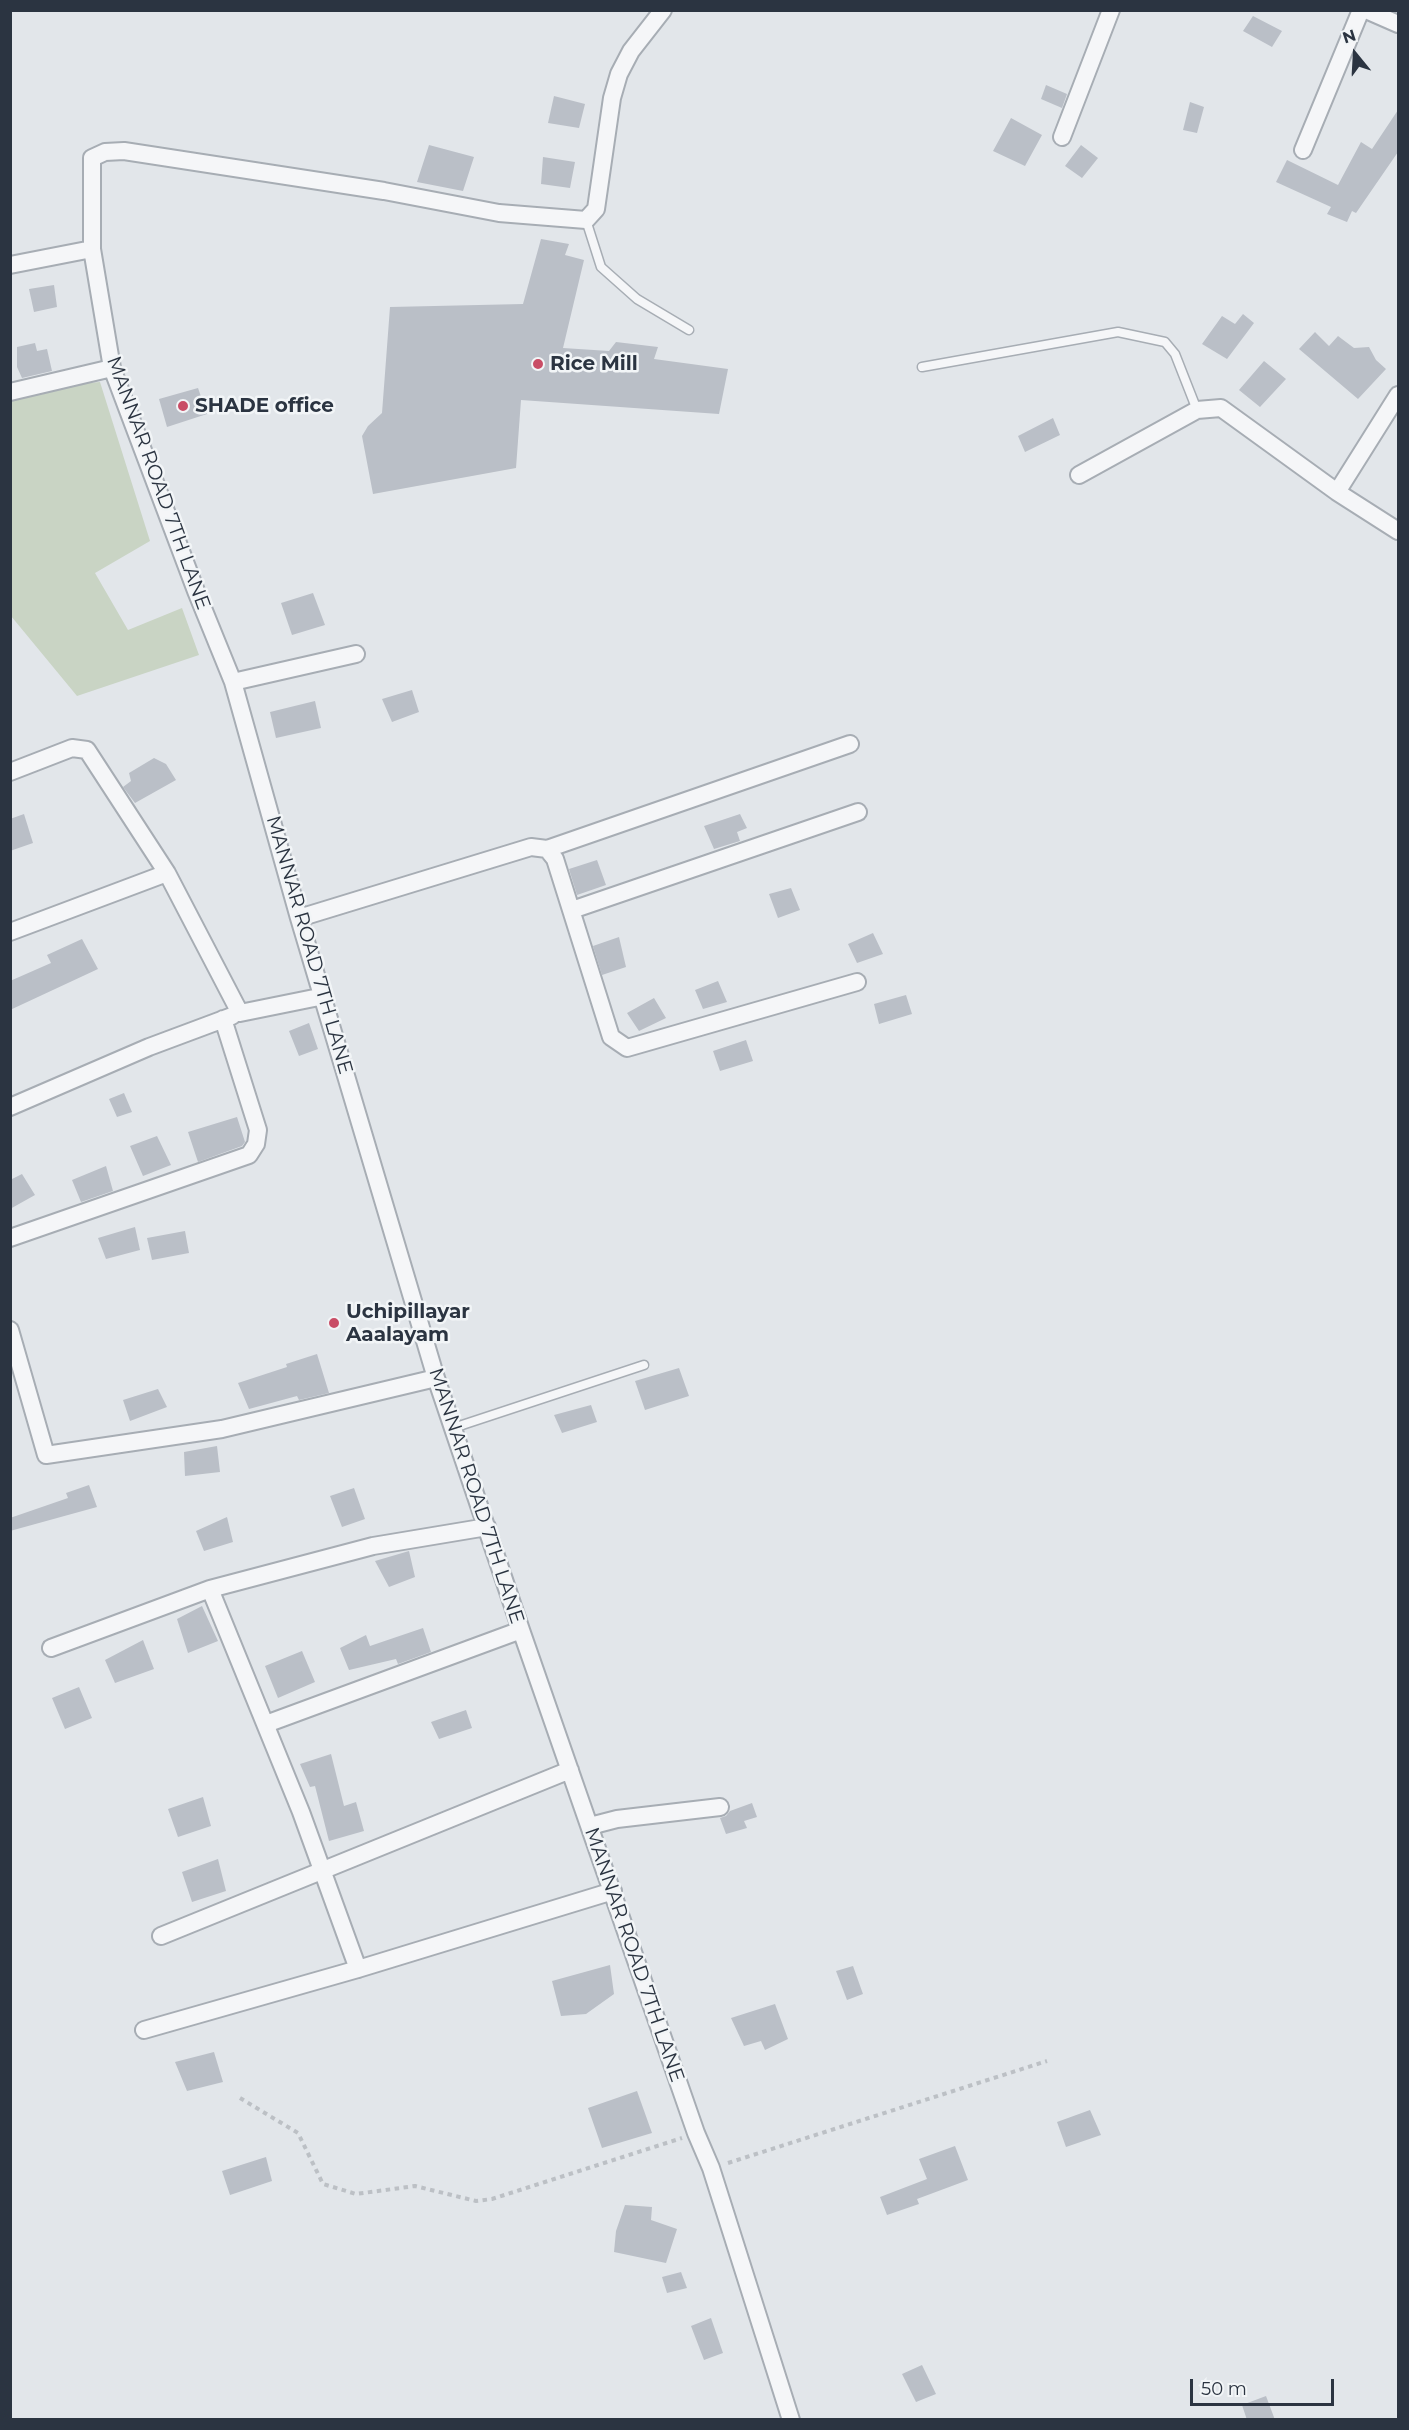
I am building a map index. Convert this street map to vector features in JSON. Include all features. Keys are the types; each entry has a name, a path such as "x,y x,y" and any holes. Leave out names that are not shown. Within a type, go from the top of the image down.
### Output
{"street":[{"path":"586,220 596,209 612,98 619,74 631,51 663,10"},
{"path":"1062,137 1111,10"},
{"path":"1303,150 1361,10"},
{"path":"1366,10 1398,24"},
{"name":"MANNAR ROAD 7TH LANE","path":"586,220 500,213 384,191 124,151 105,152 92,158 92,249 112,368 196,591 233,682 299,918 436,1378 696,2133 711,2168 790,2420"},
{"path":"10,265 92,249"},
{"path":"10,392 112,368"},
{"path":"1337,492 1398,395"},
{"path":"1079,475 1197,410 1221,408 1337,492 1398,531"},
{"path":"233,682 356,654"},
{"path":"299,918 531,847 547,849 850,744"},
{"path":"10,772 72,748 87,750 167,873 240,1013"},
{"path":"572,910 858,812"},
{"path":"547,849 555,859 611,1037 627,1048 857,982"},
{"path":"10,932 167,873"},
{"path":"10,1107 148,1047 223,1019 240,1013 324,996"},
{"path":"10,1238 249,1155 256,1144 258,1130 223,1019"},
{"path":"10,1329 46,1455 222,1429 436,1378"},
{"path":"51,1648 210,1589 373,1546 487,1527"},
{"path":"210,1589 323,1869 358,1969"},
{"path":"266,1724 521,1630"},
{"path":"161,1936 570,1770"},
{"path":"590,1826 617,1819 720,1807"},
{"path":"144,2030 358,1969 613,1891"}],"lane":[{"path":"586,220 601,267 637,298 689,330"},
{"path":"922,367 1118,332 1165,342 1175,354 1197,410"},
{"path":"453,1428 644,1365"}],"path":[{"path":"711,2168 1047,2061"},
{"path":"240,2098 298,2133 323,2184 356,2194 415,2186 476,2201 492,2199 696,2133"}],"green space":[{"path":"100,382 150,541 95,573 128,630 182,608 199,655 77,696 11,616 11,396 45,387"}],"building":[{"path":"1253,16 1282,31 1272,47 1243,31"},
{"path":"1046,85 1067,94 1062,108 1041,99"},
{"path":"554,96 585,104 579,128 548,123"},
{"path":"1190,102 1204,107 1197,133 1183,130"},
{"path":"1398,110 1398,152 1356,213 1352,211 1347,222 1327,214 1331,207 1276,182 1287,160 1338,185 1361,142 1372,149"},
{"path":"1011,118 1042,135 1025,166 993,151"},
{"path":"429,145 474,157 463,191 417,182"},
{"path":"1081,145 1098,158 1082,178 1065,166"},
{"path":"543,157 575,162 570,188 541,184"},
{"name":"Rice Mill","path":"541,239 569,244 565,255 584,260 563,348 609,351 616,342 658,347 654,359 728,369 719,414 521,400 516,468 373,494 362,436 368,426 382,413 390,307 523,304"},
{"path":"54,285 57,307 34,312 29,289"},
{"path":"1243,314 1254,323 1227,359 1202,344 1222,316 1235,324"},
{"path":"1315,332 1329,346 1338,336 1354,348 1369,347 1376,360 1386,369 1358,399 1299,349"},
{"path":"35,343 37,351 47,349 52,371 22,378 17,367 17,347"},
{"path":"1264,361 1286,379 1260,407 1239,390"},
{"name":"SHADE office","path":"198,388 207,414 167,427 159,399"},
{"path":"1053,418 1060,435 1025,452 1018,436"},
{"path":"313,593 325,625 292,635 281,603"},
{"path":"412,690 419,712 392,722 382,699"},
{"path":"315,701 321,728 276,738 270,712"},
{"path":"154,758 166,764 176,780 135,803 123,787 131,781 129,773"},
{"path":"24,814 33,843 10,851 10,819"},
{"path":"740,814 747,828 737,832 740,841 714,849 704,826"},
{"path":"597,860 606,885 577,895 569,869"},
{"path":"791,888 800,910 778,918 769,894"},
{"path":"873,933 883,954 857,963 848,944"},
{"path":"619,937 626,967 602,975 593,946"},
{"path":"82,939 98,969 10,1010 10,981 51,963 47,955"},
{"path":"718,981 727,1002 703,1009 695,990"},
{"path":"906,995 912,1014 879,1024 874,1004"},
{"path":"654,998 666,1018 639,1031 627,1013"},
{"path":"309,1023 318,1049 299,1056 289,1031"},
{"path":"746,1040 753,1061 720,1071 713,1051"},
{"path":"124,1093 132,1112 117,1117 109,1099"},
{"path":"237,1117 245,1142 242,1146 198,1162 188,1132"},
{"path":"157,1136 171,1165 143,1176 130,1146"},
{"path":"106,1166 113,1191 81,1202 72,1180"},
{"path":"22,1174 35,1195 10,1209 10,1180"},
{"path":"135,1227 140,1250 106,1259 98,1238"},
{"path":"185,1231 189,1253 152,1260 147,1238"},
{"path":"317,1354 329,1393 299,1400 297,1396 249,1409 238,1383 287,1367 286,1364"},
{"path":"679,1368 689,1396 645,1410 635,1381"},
{"path":"158,1389 167,1407 130,1421 123,1400"},
{"path":"591,1405 597,1422 562,1433 554,1415"},
{"path":"217,1446 220,1472 185,1476 184,1452"},
{"path":"89,1485 97,1507 10,1531 10,1518 68,1498 66,1493"},
{"path":"354,1488 365,1519 342,1527 330,1496"},
{"path":"227,1517 233,1542 204,1551 196,1531"},
{"path":"409,1551 415,1577 389,1587 375,1561"},
{"path":"202,1606 218,1641 188,1653 177,1619"},
{"path":"423,1628 431,1652 398,1664 396,1659 349,1670 340,1648 366,1635 370,1646"},
{"path":"143,1640 154,1669 115,1683 105,1660"},
{"path":"302,1651 315,1682 278,1698 265,1666"},
{"path":"79,1687 92,1718 65,1729 52,1698"},
{"path":"466,1710 472,1728 439,1739 431,1722"},
{"path":"331,1754 344,1806 356,1802 364,1831 329,1841 315,1786 310,1787 300,1764"},
{"path":"203,1797 211,1826 178,1837 168,1809"},
{"path":"752,1803 757,1817 744,1821 747,1828 726,1834 720,1818 726,1816 730,1811"},
{"path":"218,1859 226,1891 192,1902 182,1872"},
{"path":"610,1965 614,1994 586,2014 561,2016 552,1981"},
{"path":"853,1966 863,1994 847,2000 836,1971"},
{"path":"775,2004 788,2039 765,2050 761,2041 744,2046 731,2018"},
{"path":"214,2052 223,2082 187,2091 175,2062"},
{"path":"637,2091 652,2133 602,2148 588,2108"},
{"path":"1090,2110 1101,2135 1066,2147 1057,2122"},
{"path":"955,2146 968,2180 917,2199 919,2204 887,2215 880,2197 927,2179 919,2159"},
{"path":"266,2157 272,2181 230,2195 222,2171"},
{"path":"625,2205 652,2207 651,2220 677,2229 666,2263 614,2252 616,2231"},
{"path":"681,2272 687,2288 667,2293 662,2277"},
{"path":"711,2318 723,2353 704,2360 691,2326"},
{"path":"922,2365 936,2394 916,2402 902,2374"},
{"path":"1266,2396 1275,2420 1247,2420 1242,2405"}],"place":[{"name":"Rice Mill","path":"538,364"},
{"name":"SHADE office","path":"183,406"},
{"name":"Uchipillayar Aaalayam","path":"334,1323"}]}
